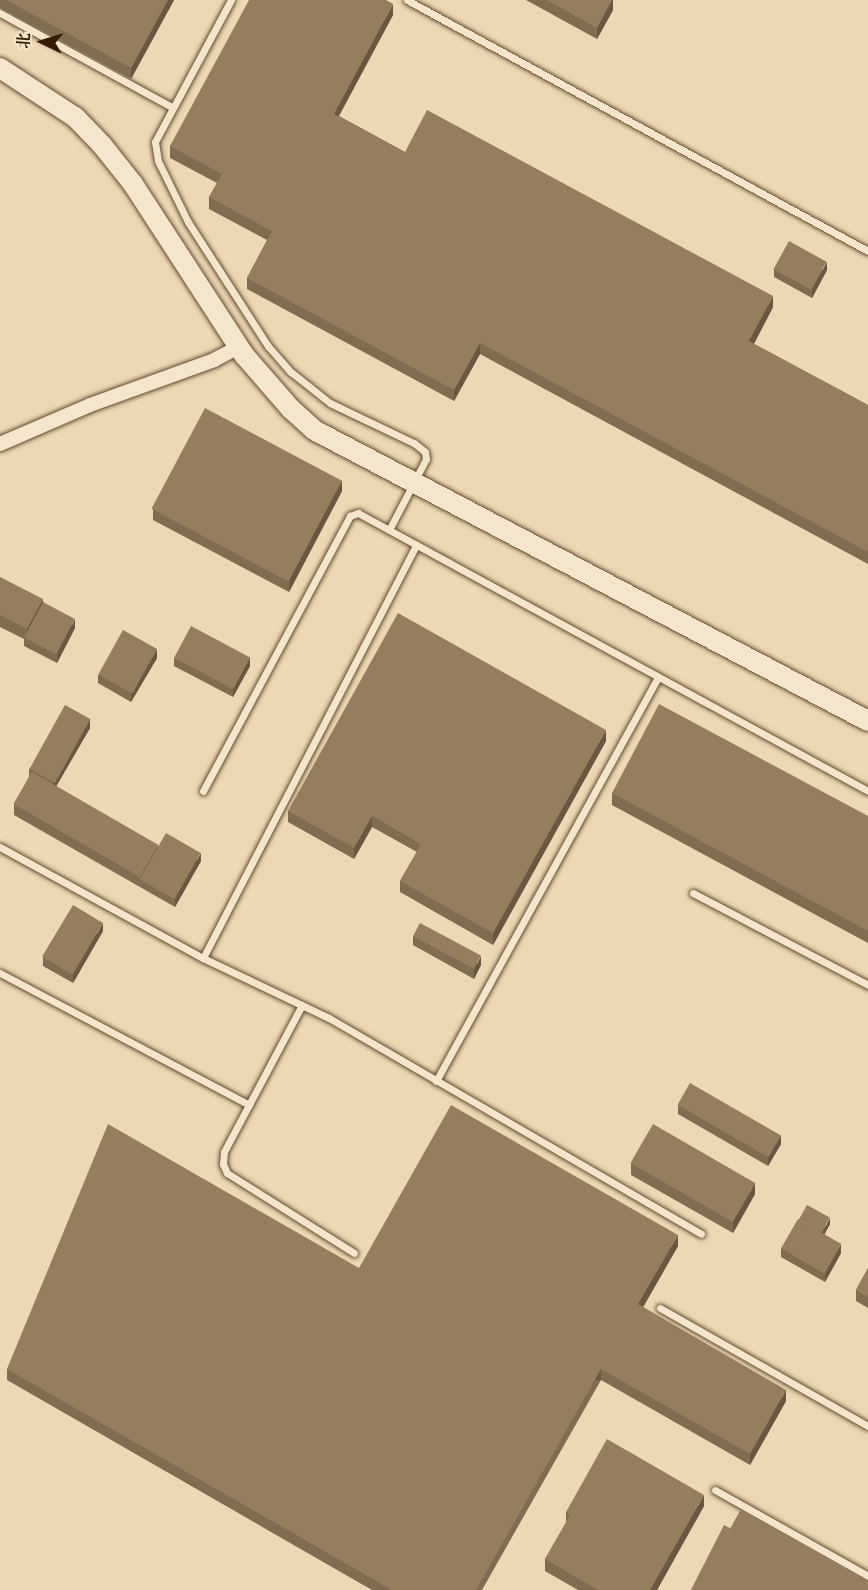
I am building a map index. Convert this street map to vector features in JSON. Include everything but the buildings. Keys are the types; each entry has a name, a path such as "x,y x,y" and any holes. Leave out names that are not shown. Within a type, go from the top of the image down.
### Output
{"street":[{"path":"0,68 75,117 102,145 133,184 238,347 273,389 314,430 868,721"},
{"path":"0,444 90,405 214,360 238,347"}],"lane":[{"path":"231,0 155,142 158,161 188,222 268,346 291,372 330,403 414,443 425,452 426,459 389,530"},
{"path":"407,0 868,251"},
{"path":"0,13 172,107"},
{"path":"203,791 350,516 358,513 868,791"},
{"path":"203,958 416,545"},
{"path":"436,1081 658,677"},
{"path":"0,847 203,958 302,1005 701,1234"},
{"path":"693,893 868,985"},
{"path":"0,973 249,1105"},
{"path":"302,1005 224,1152 223,1164 227,1173 354,1253"},
{"path":"660,1308 868,1426"},
{"path":"716,1490 868,1576"}]}
